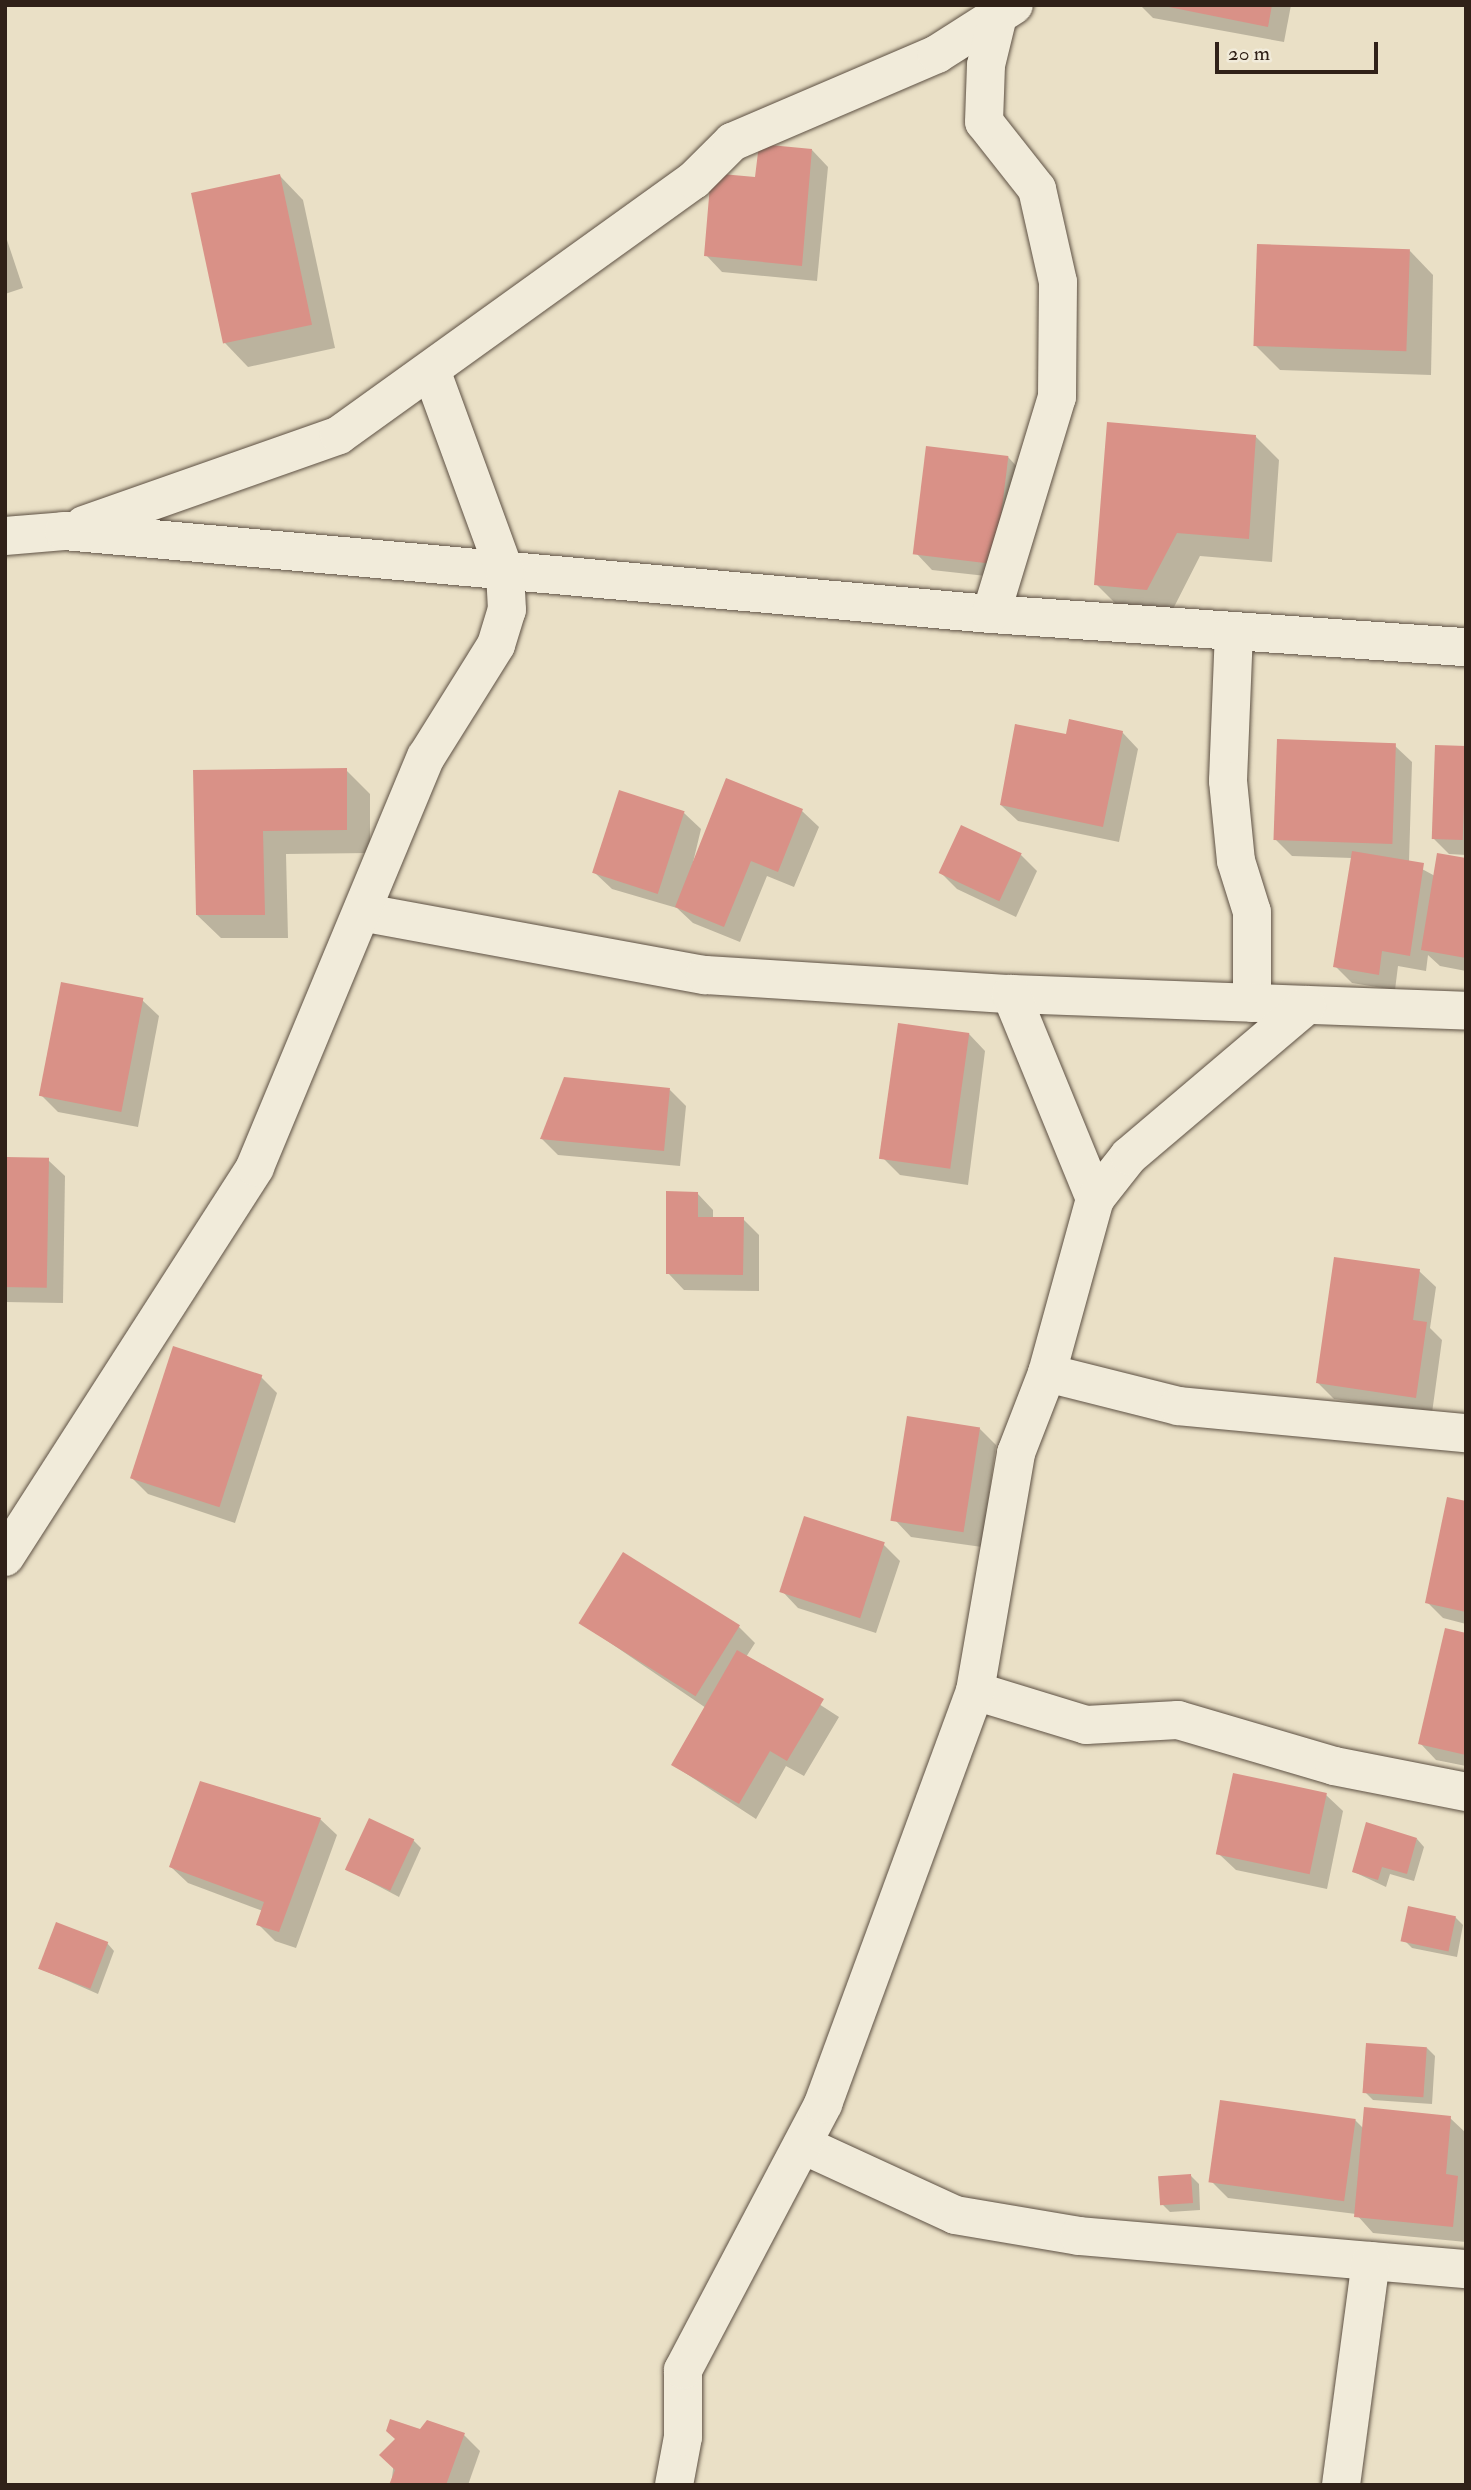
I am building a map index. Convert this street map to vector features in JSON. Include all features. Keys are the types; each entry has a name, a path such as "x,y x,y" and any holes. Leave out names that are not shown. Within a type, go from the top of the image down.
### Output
{"street":[{"path":"64,531 339,435 694,180 732,142 937,54 1005,12"},
{"path":"992,614 1058,397 1059,282 1037,189 984,122 986,65 1005,12"},
{"path":"5,1557 255,1167 366,912 426,757 496,645 507,610 505,572 431,370"},
{"path":"5,536 64,531 992,614 1466,648"},
{"path":"1234,631 1227,781 1236,861 1252,912 1252,1003"},
{"path":"366,912 705,975 1011,994 1466,1011"},
{"path":"1011,994 1095,1199"},
{"path":"674,2485 684,2437 683,2370 803,2145 975,1691 1016,1453 1047,1373 1095,1199 1129,1156 1307,1005"},
{"path":"1047,1373 1178,1406 1466,1433"},
{"path":"975,1691 1086,1725 1178,1720 1334,1766 1466,1792"},
{"path":"803,2145 954,2215 1079,2236 1466,2269"},
{"path":"1341,2485 1371,2260"}],"building":[{"path":"1159,5 1272,5 1268,27"},
{"path":"759,144 812,149 802,266 704,256 711,173 755,177"},
{"path":"280,174 312,325 223,344 191,193"},
{"path":"1257,244 1410,249 1406,351 1253,346"},
{"path":"1107,422 1256,435 1249,539 1177,533 1147,590 1094,585"},
{"path":"926,446 1008,456 995,564 913,554"},
{"path":"1069,719 1123,731 1103,827 1000,805 1015,724 1066,734"},
{"path":"1277,739 1396,743 1392,844 1273,840"},
{"path":"1435,745 1466,746 1463,840 1432,839"},
{"path":"347,768 347,830 263,831 265,915 196,915 193,770"},
{"path":"726,778 803,809 778,872 751,861 724,927 675,907"},
{"path":"619,790 685,811 658,894 592,873"},
{"path":"961,825 1022,853 999,901 939,873"},
{"path":"1352,851 1424,863 1410,956 1382,951 1379,975 1333,967"},
{"path":"1437,853 1466,858 1466,958 1421,950"},
{"path":"61,982 143,998 121,1112 39,1096"},
{"path":"898,1023 969,1033 950,1169 879,1159"},
{"path":"564,1077 670,1088 664,1151 540,1139"},
{"path":"5,1157 49,1158 47,1288 5,1287"},
{"path":"666,1191 698,1192 698,1217 744,1217 743,1275 666,1274"},
{"path":"1334,1257 1420,1269 1413,1320 1427,1322 1416,1398 1316,1383"},
{"path":"173,1346 262,1375 219,1507 130,1478"},
{"path":"907,1416 980,1428 964,1532 890,1521"},
{"path":"1447,1497 1466,1501 1466,1612 1425,1603"},
{"path":"804,1516 885,1542 860,1618 779,1592"},
{"path":"623,1552 740,1625 696,1696 578,1623"},
{"path":"1445,1628 1466,1633 1466,1755 1418,1744"},
{"path":"737,1650 824,1699 787,1761 770,1751 739,1804 671,1765"},
{"path":"1233,1773 1327,1793 1310,1874 1216,1854"},
{"path":"200,1781 321,1818 279,1932 256,1925 264,1902 169,1867"},
{"path":"369,1818 414,1839 390,1891 345,1870"},
{"path":"1366,1822 1417,1838 1407,1874 1382,1867 1378,1880 1352,1872"},
{"path":"1408,1906 1456,1916 1448,1951 1401,1941"},
{"path":"56,1922 108,1942 90,1989 38,1969"},
{"path":"1366,2043 1427,2047 1423,2097 1363,2093"},
{"path":"1220,2100 1356,2119 1344,2201 1208,2182"},
{"path":"1364,2107 1451,2116 1446,2174 1458,2176 1453,2227 1354,2217"},
{"path":"1191,2174 1193,2203 1160,2205 1158,2176"},
{"path":"390,2419 420,2429 427,2420 465,2433 446,2485 389,2485 395,2470 379,2455 395,2439 386,2431"}]}
